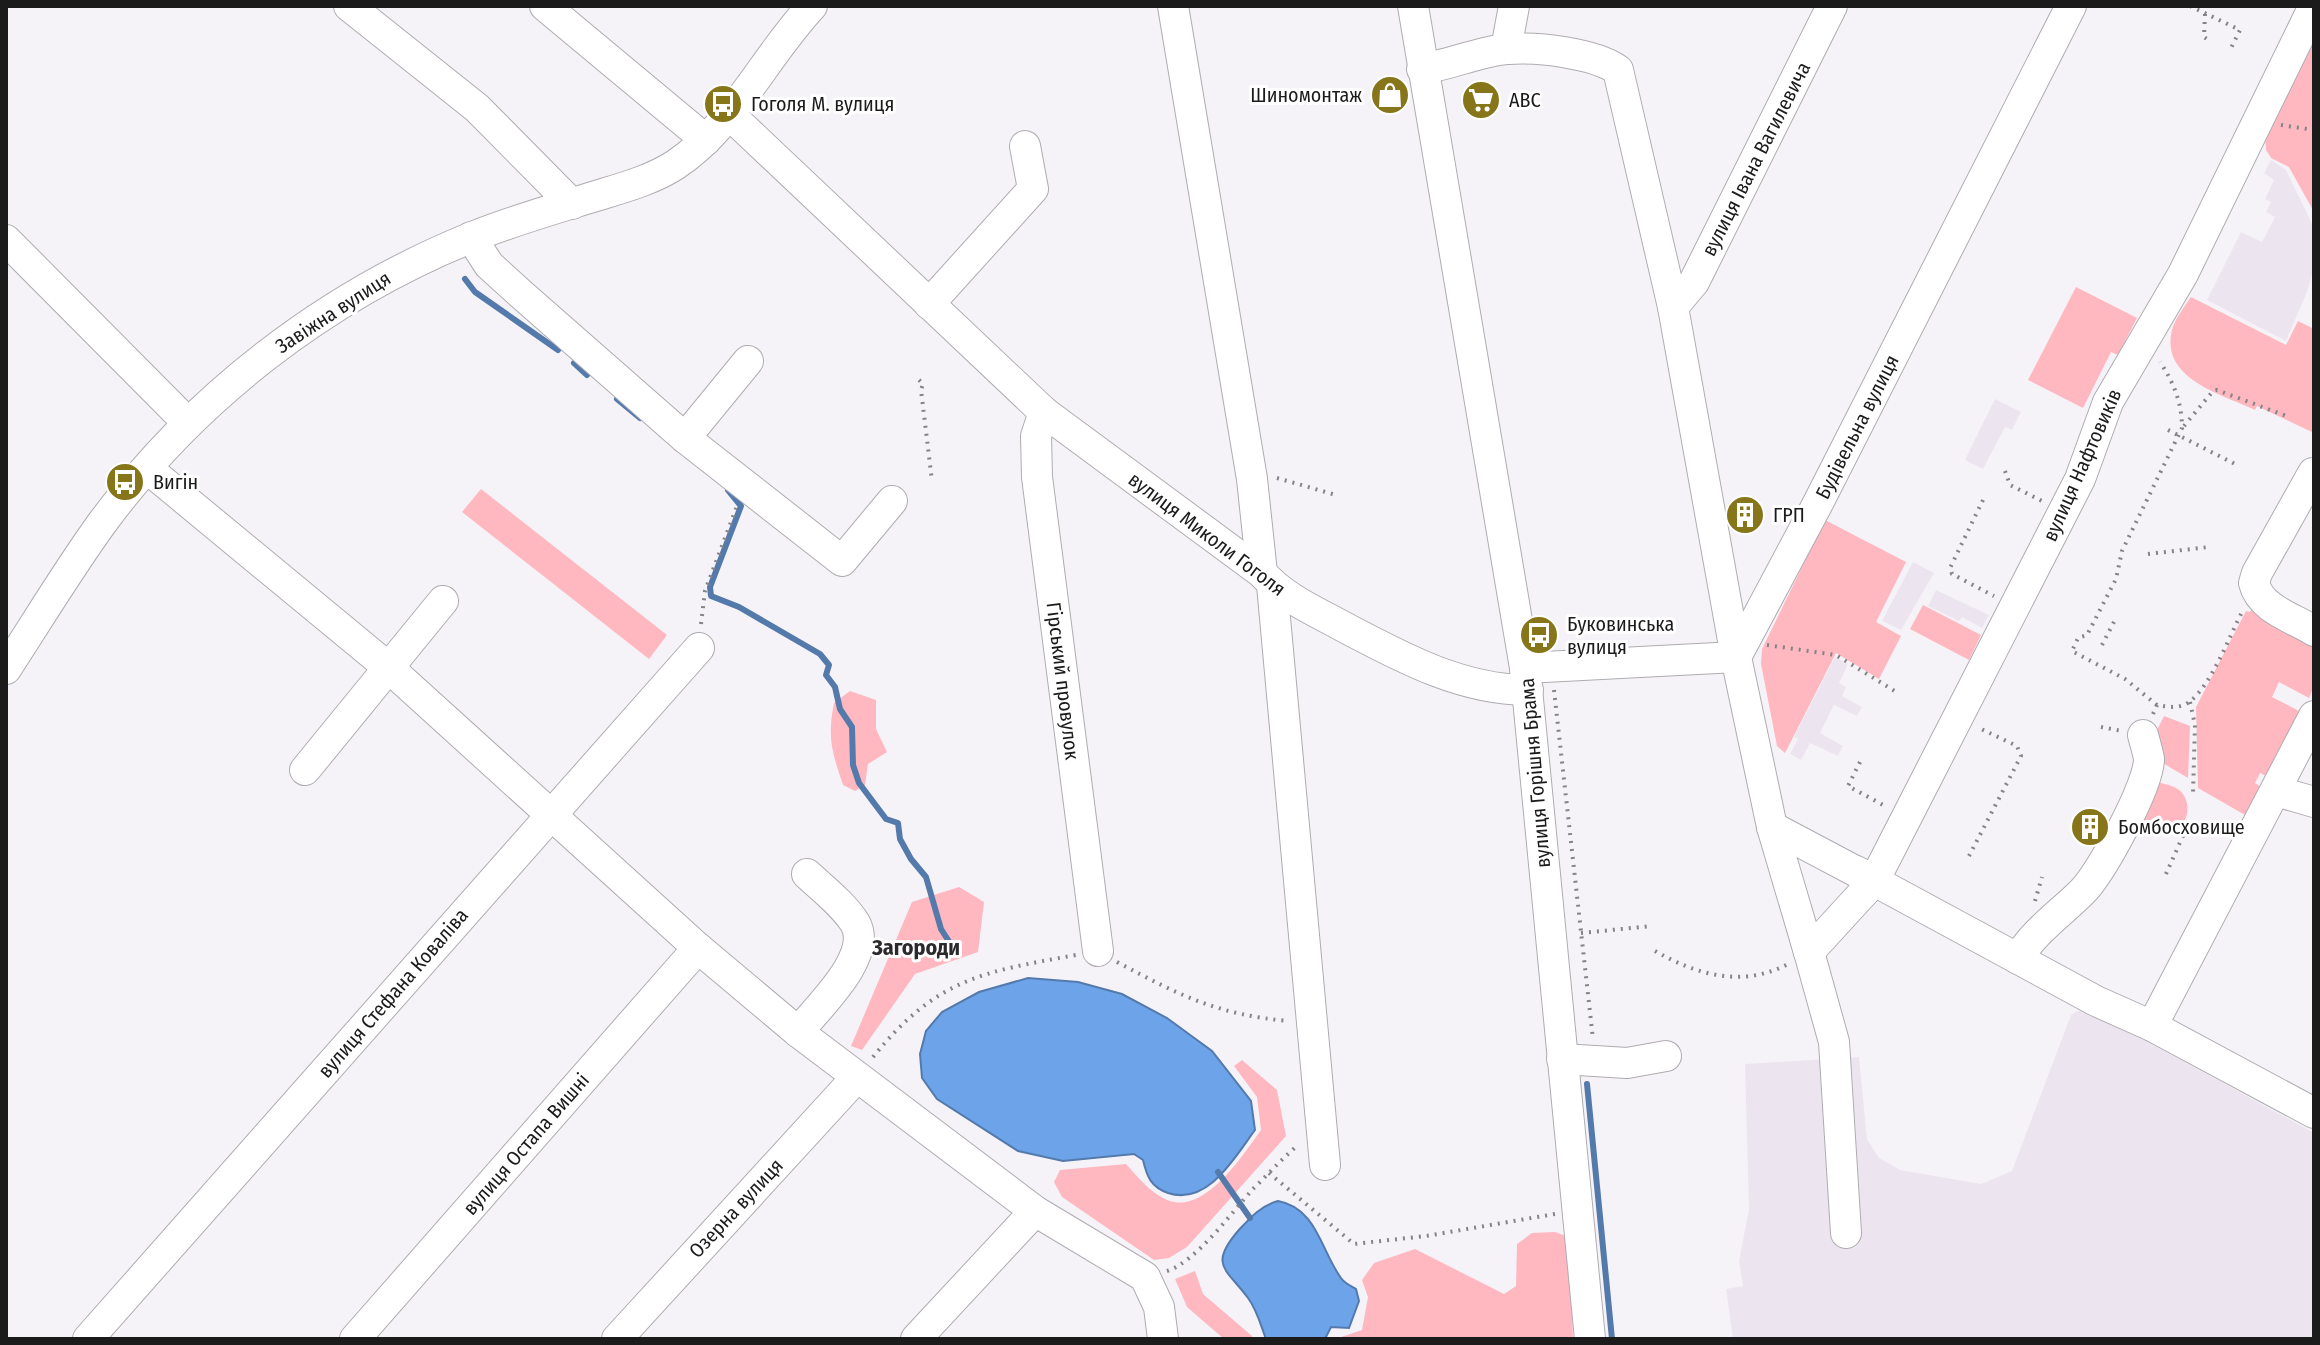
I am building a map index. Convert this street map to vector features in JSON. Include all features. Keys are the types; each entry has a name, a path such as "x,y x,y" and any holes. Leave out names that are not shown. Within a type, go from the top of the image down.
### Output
{"street":[{"path":"349,6 477,108 572,204"},
{"path":"545,6 706,140"},
{"name":"Завіжна вулиця","path":"6,669 78,557 148,469 188,423 275,350 343,301 382,278 471,237 627,187 673,166 706,140 729,114 812,6"},
{"path":"1173,6 1267,579 1325,1165"},
{"name":"вулиця Горішня Брама","path":"1413,6 1526,679 1590,1339"},
{"path":"1506,49 1514,6"},
{"name":"вулиця Івана Вагилевича","path":"1673,307 1694,282 1832,6"},
{"name":"Будівельна вулиця","path":"1740,650 2071,6"},
{"name":"вулиця Нафтовиків","path":"1809,952 1874,881 2088,460 2108,402 2183,274 2314,6"},
{"path":"1422,69 1506,49 1571,54 1605,61 1618,70 1673,307 1772,827 1809,952 1836,1059 1846,1233"},
{"name":"вулиця Миколи Гоголя","path":"729,114 1044,412 1294,601 1417,665 1473,683 1512,690 1526,679"},
{"path":"929,304 1033,189 1025,146"},
{"path":"471,237 489,265 685,438 842,561 892,501"},
{"path":"6,240 188,423"},
{"path":"685,438 748,361"},
{"name":"Гірський провулок","path":"1044,412 1036,436 1037,477 1098,951"},
{"path":"148,469 389,668 698,948 798,1032 1035,1211 1145,1277 1159,1307 1163,1339"},
{"path":"2313,473 2254,583 2261,598 2271,606 2314,631"},
{"path":"305,770 443,601"},
{"name":"вулиця Стефана Коваліва","path":"88,1339 699,648"},
{"path":"1526,679 1740,650"},
{"path":"2152,1026 2314,716"},
{"path":"2018,959 2025,947 2085,889 2120,833 2147,772 2149,759 2143,735"},
{"path":"2276,791 2314,802"},
{"path":"1772,827 2096,1001 2152,1026 2314,1113"},
{"path":"798,1032 854,962 860,942 857,926 844,909 807,874"},
{"name":"вулиця Остапа Вишні","path":"355,1339 698,948"},
{"path":"1562,1059 1627,1063 1666,1056"},
{"name":"Озерна вулиця","path":"617,1339 856,1078"},
{"path":"916,1339 1035,1211"}],"path":[{"path":"2190,6 2240,30 2230,50"},
{"path":"2205,13 2204,37 2210,41"},
{"path":"2260,116 2275,124 2314,130"},
{"path":"2152,328 2160,361 2177,393 2182,411 2180,437 2122,551 2116,579 2087,635 2078,638 2072,651 2125,679 2157,705 2179,707 2190,702 2207,679 2246,604"},
{"path":"919,380 923,384 921,390 932,481"},
{"path":"2182,428 2217,390 2289,417"},
{"path":"2168,430 2239,466"},
{"path":"2005,471 2010,485 2063,511"},
{"path":"1252,479 1273,477 1336,495"},
{"path":"699,648 705,591 739,502 748,487"},
{"path":"1983,500 1950,568 1952,574 2014,607"},
{"path":"2148,554 2209,547"},
{"path":"2102,645 2116,618"},
{"path":"1740,650 1836,655 1898,693"},
{"path":"2190,702 2195,725 2193,794"},
{"path":"2143,735 2157,705"},
{"path":"1957,718 2017,746 2021,752 1969,856"},
{"path":"1860,762 1848,786 1906,817"},
{"path":"2166,874 2186,829"},
{"path":"1581,933 1652,926"},
{"path":"856,1078 895,1030 936,995 977,976 1098,951 1179,995 1219,1010 1265,1019 1311,1023"},
{"path":"1655,951 1692,970 1754,977 1769,973 1809,952"},
{"path":"1145,1277 1175,1268 1196,1251 1300,1143 1322,1130"},
{"path":"1269,1173 1354,1244 1426,1236 1548,1215"}],"shaded area":[{"path":"2314,32 2314,212 2289,167 2271,158 2266,150 2265,133"},
{"path":"2271,160 2286,170 2314,228 2314,267 2286,341 2207,300 2241,232 2262,242 2275,217 2266,212 2271,202 2265,199 2274,180 2264,173"},
{"path":"2076,287 2137,318 2118,355 2111,352 2083,408 2028,380"},
{"path":"2191,297 2286,345 2298,321 2314,329 2314,433 2257,406 2255,410 2211,391 2184,373 2175,361 2171,347 2172,330"},
{"path":"1995,399 2021,412 2012,430 2005,427 1983,469 1965,460"},
{"path":"481,489 667,635 649,659 462,512"},
{"path":"1825,520 1906,562 1876,622 1901,636 1879,679 1836,653 1785,753 1777,746 1761,664 1762,649"},
{"path":"1913,562 1934,573 1901,630 1882,621"},
{"path":"1936,590 1989,615 1982,628 1962,617 1959,621 1928,606"},
{"path":"1923,605 1981,635 1969,660 1910,629"},
{"path":"2253,607 2314,642 2314,686 2309,698 2279,682 2272,697 2301,712 2266,776 2260,773 2255,783 2261,787 2245,815 2198,788 2196,707 2246,611 2250,612"},
{"path":"1835,657 1848,664 1839,683 1846,687 1842,696 1862,707 1857,716 1834,705 1820,733 1843,746 1838,756 1810,743 1801,760 1790,754 1798,739 1794,737"},
{"path":"850,691 876,700 876,729 887,752 868,764 865,785 855,791 843,785 831,736 834,703"},
{"path":"2164,716 2190,726 2188,778 2156,759 2154,736"},
{"path":"2151,781 2173,787 2185,797 2187,816 2175,830 2159,832 2130,827"},
{"path":"959,887 984,902 978,952 915,974 862,1050 851,1046 912,902"},
{"path":"2085,1007 2314,1133 2314,1339 1733,1339 1726,1289 1743,1286 1739,1261 1749,1209 1745,1064 1859,1057 1867,1139 1879,1158 1900,1170 1981,1184 2012,1171 2071,1015"},
{"path":"1242,1060 1277,1090 1286,1136 1187,1247 1169,1258 1154,1260 1062,1197 1054,1182 1060,1170 1126,1164 1163,1198 1178,1202 1206,1193 1232,1169 1261,1130 1257,1097 1234,1066"},
{"path":"1555,1232 1569,1237 1573,1339 1335,1339 1362,1330 1368,1297 1362,1280 1374,1263 1415,1249 1504,1294 1516,1286 1517,1244 1532,1233"},
{"path":"1195,1271 1203,1294 1252,1336 1251,1339 1224,1339 1187,1307 1175,1279"}],"water":[{"path":"1028,978 1078,982 1122,994 1167,1018 1212,1051 1251,1101 1255,1130 1219,1176 1196,1192 1182,1195 1168,1193 1154,1184 1143,1160 1134,1154 1063,1161 1018,1151 937,1099 922,1078 920,1054 926,1031 942,1012 979,992"},
{"path":"1278,1201 1291,1205 1310,1221 1341,1278 1356,1289 1359,1301 1349,1328 1331,1327 1325,1339 1266,1339 1251,1303 1224,1267 1224,1252 1238,1231 1261,1209"}],"waterway":[{"path":"465,279 475,292 558,350"},
{"path":"574,363 587,375"},
{"path":"617,399 640,418"},
{"path":"728,490 741,506 710,587 711,596 739,607 820,654 829,665 826,675 835,687 840,709 852,727 853,765 859,783 886,819 898,823 900,839 926,877 941,929 957,954"},
{"path":"1587,1084 1612,1339"},
{"path":"1218,1172 1250,1218"}],"place":[{"name":"Шиномонтаж","path":"1390,95"},
{"name":"ABC","path":"1481,100"},
{"name":"Гоголя М. вулиця","path":"723,104"},
{"name":"Вигін","path":"125,482"},
{"name":"ГРП","path":"1745,515"},
{"name":"Буковинська вулиця","path":"1539,635"},
{"name":"Бомбосховище","path":"2090,827"}],"district":[{"name":"Загороди","path":"916,947"}]}
